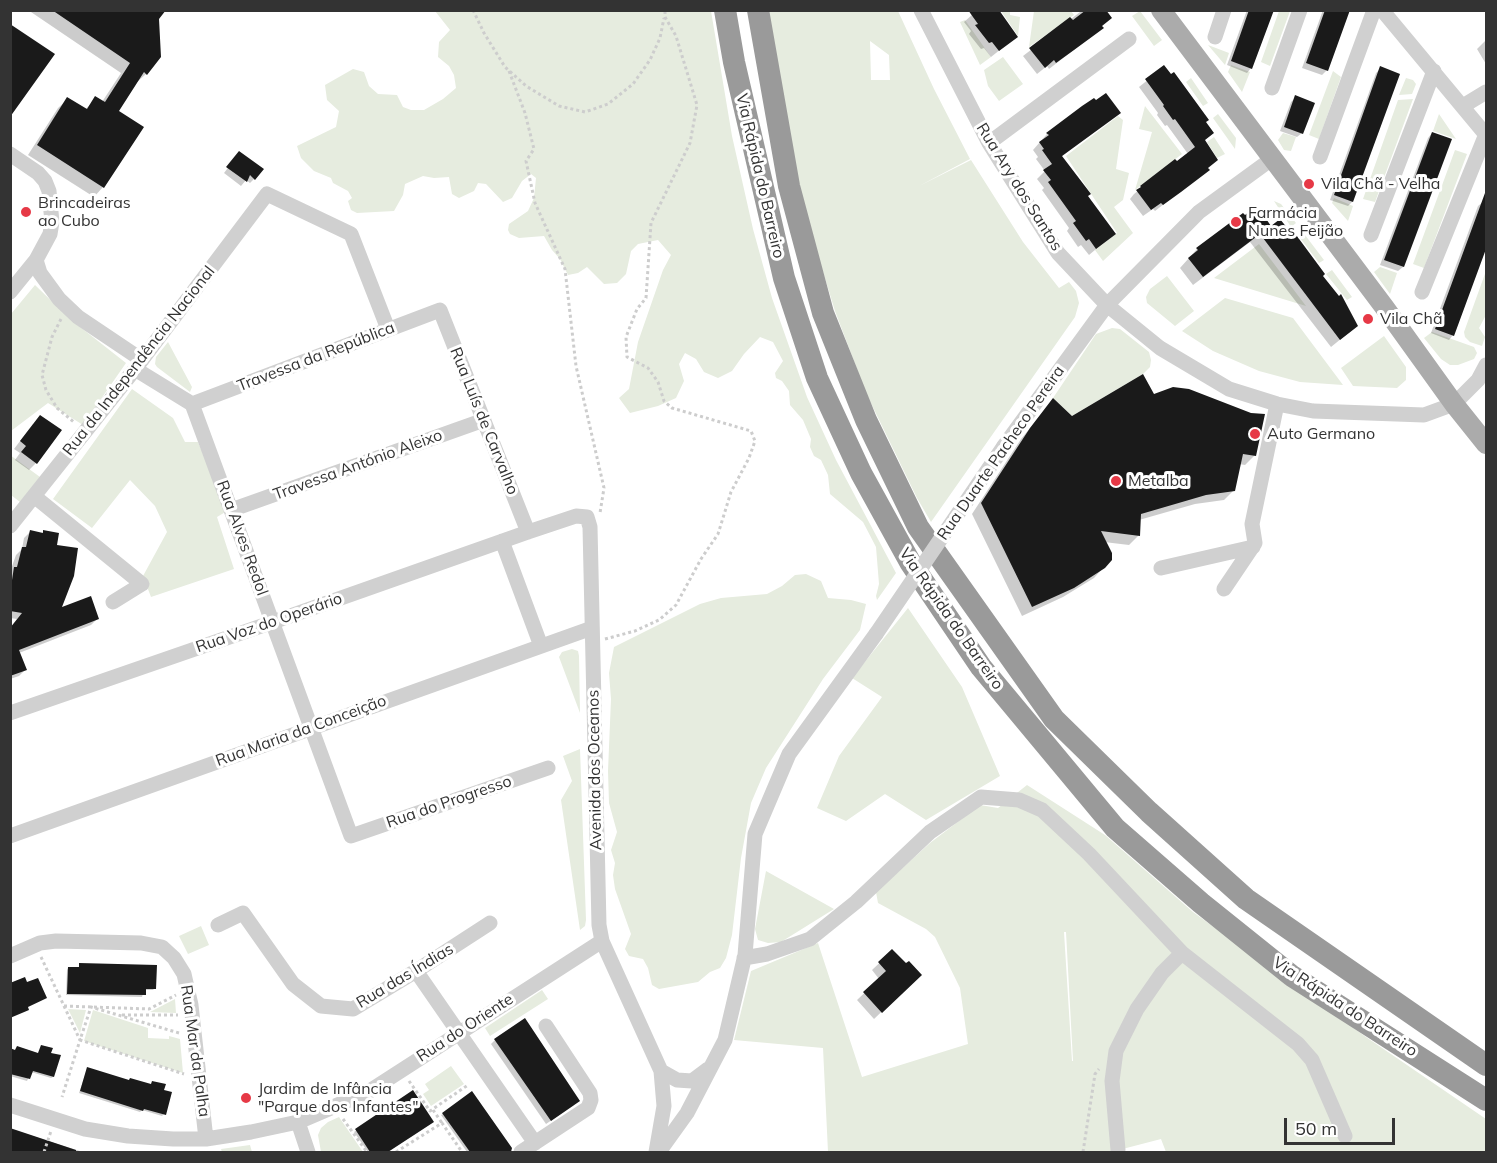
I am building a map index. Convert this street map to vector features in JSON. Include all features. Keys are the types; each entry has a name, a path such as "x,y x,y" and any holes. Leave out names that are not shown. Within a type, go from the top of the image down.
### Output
{"highway":[{"name":"Via Rápida do Barreiro","path":"725,10 734,62 784,278 817,378 861,472 910,562 981,667 1114,828 1201,903 1292,976 1486,1100"},
{"name":"Via Rápida do Barreiro","path":"758,10 789,186 823,313 866,420 918,527 1054,718 1149,812 1246,899 1486,1065"}],"main road":[{"path":"1161,10 1486,444"}],"street":[{"name":"Rua Ary dos Santos","path":"921,10 989,143 1058,253 1107,305 1160,348 1229,389 1276,404 1313,411 1424,415 1454,404"},
{"path":"1215,37 1224,10"},
{"path":"1272,88 1300,10"},
{"path":"1320,157 1374,10"},
{"path":"1382,10 1486,134 1422,292"},
{"path":"989,143 1129,39"},
{"path":"1371,235 1434,72"},
{"path":"1463,106 1486,92"},
{"path":"10,154 38,173 49,191 52,222 50,234 36,260 10,292"},
{"name":"Rua Duarte Pacheco Pereira","path":"658,1152 687,1113 725,1040 744,958 755,834 789,754 1107,305 1199,212 1273,158"},
{"name":"Rua da Independência Nacional","path":"10,526 139,365 267,194 351,234 388,329"},
{"path":"36,260 40,273 78,317 192,404"},
{"name":"Travessa da República","path":"192,404 440,310"},
{"name":"Rua Luís de Carvalho","path":"440,310 528,532"},
{"path":"1454,404 1478,380 1486,365"},
{"name":"Rua Alves Redol","path":"192,404 351,836"},
{"path":"1224,589 1255,543 1252,524 1276,404"},
{"name":"Travessa António Aleixo","path":"231,510 484,420"},
{"path":"34,496 142,584 113,602"},
{"name":"Avenida dos Oceanos","path":"528,532 576,516 586,517 590,527 599,925 602,941 662,1071 664,1106 658,1152"},
{"name":"Rua Voz do Operário","path":"10,713 528,532"},
{"path":"502,541 541,646"},
{"path":"1161,568 1253,546"},
{"name":"Rua Maria da Conceição","path":"10,836 541,646 592,635"},
{"name":"Rua do Progresso","path":"351,836 548,768"},
{"path":"744,958 767,954 810,939 856,902 930,832 981,797 1019,800 1042,810 1097,861 1182,953 1298,1044 1312,1060 1345,1136"},
{"name":"Rua das Índias","path":"218,925 243,913 292,984 321,1006 352,1008 416,971 490,923"},
{"name":"Rua Mar da Palha","path":"10,956 40,944 56,941 141,943 162,947 174,958 184,974 191,1005 206,1138"},
{"name":"Rua do Oriente","path":"10,1105 85,1129 128,1136 206,1138 298,1122 368,1092 602,941"},
{"path":"1118,1150 1112,1081 1116,1055 1137,1009 1162,973 1182,953"},
{"path":"416,971 535,1143"},
{"path":"521,1152 588,1108 591,1100 590,1093 546,1026"},
{"path":"662,1071 677,1080 692,1081 713,1065"},
{"path":"298,1122 308,1152"}],"path":[{"path":"473,10 484,33 509,71 525,113 534,149 526,161 535,203 565,269 576,366 604,488 600,514"},
{"path":"509,71 526,86 559,106 585,112 608,104 633,84 650,60 660,38 665,10"},
{"path":"592,635 634,631 659,620 676,605 701,559 718,534 730,492 749,458 754,441 751,431 672,408 664,401 658,382 648,368 627,357 626,336 637,309 646,298 651,223 690,143 697,105 676,36 665,16"},
{"path":"67,306 52,337 42,375 46,390 57,408 86,431"},
{"path":"40,955 80,1040 186,1075"},
{"path":"64,1006 149,1009 177,994"},
{"path":"91,1007 181,1034"},
{"path":"62,1097 91,1007"},
{"path":"116,1014 180,1016"},
{"path":"1083,1152 1095,1074 1106,1059 1116,1055"},
{"path":"408,1079 430,1111 468,1085"},
{"path":"432,1109 462,1152"},
{"path":"341,1115 367,1152"},
{"path":"396,1152 442,1123"},
{"path":"44,1152 52,1126"}],"shaded area":[{"path":"435,11 711,11 732,136 753,229 772,298 807,397 836,460 896,573 877,600 879,584 876,547 863,522 830,494 828,475 821,460 814,456 810,447 811,439 803,420 790,405 789,391 782,381 776,378 775,373 783,361 773,342 760,337 732,371 718,378 704,372 696,359 685,353 679,364 684,381 676,398 658,406 630,413 619,398 629,389 638,342 663,270 671,255 658,240 638,244 631,251 626,274 617,283 604,284 587,267 578,273 568,275 544,236 519,238 510,234 509,224 528,211 534,198 536,178 531,174 522,181 512,198 503,202 486,184 478,183 474,191 459,198 452,194 449,177 423,176 405,184 403,195 394,211 357,213 351,210 348,201 352,198 348,191 333,183 331,178 314,171 301,158 297,146 336,127 339,111 327,100 325,85 353,69 364,72 369,86 378,94 397,95 403,107 411,110 424,110 456,88 454,75 449,66 438,57 439,42 450,30"},
{"path":"767,11 898,11 970,159 919,186 971,160 1023,242 1059,288 1069,282 1076,291 1079,303 1075,317 931,522 866,393 835,311 809,226 793,160","holes":["870,41 889,55 890,80 871,80"]},
{"path":"1001,11 1010,11 1010,15 1020,17 1018,36"},
{"path":"1034,11 1071,11 1074,15 1029,47"},
{"path":"1140,11 1162,40 1154,46 1132,16"},
{"path":"1279,11 1290,11 1270,66 1261,62"},
{"path":"965,20 991,57 980,65 960,22"},
{"path":"1208,45 1229,53 1225,65"},
{"path":"1003,57 1023,84 999,101 988,86 984,70"},
{"path":"1231,65 1250,72 1242,92 1228,72"},
{"path":"1333,71 1341,77 1319,139 1309,135"},
{"path":"1191,78 1208,103 1203,106 1186,82"},
{"path":"1406,78 1413,80 1416,84 1412,94 1399,95"},
{"path":"1413,99 1375,202 1363,199 1398,100"},
{"path":"1145,106 1182,154 1135,190 1152,132 1139,129"},
{"path":"1218,114 1236,138 1235,149 1213,118"},
{"path":"1439,114 1456,139 1433,131"},
{"path":"1118,116 1123,120 1116,169 1129,173 1123,200 1114,207 1133,233 1103,261 1095,250 1117,233 1066,156"},
{"path":"1283,133 1296,137 1291,151 1284,150 1278,140"},
{"path":"1214,137 1225,154 1217,158 1207,142"},
{"path":"1455,150 1467,154 1424,268 1413,264"},
{"path":"1334,198 1353,206 1348,221 1332,203"},
{"path":"1274,201 1281,204 1296,223 1291,227"},
{"path":"1305,235 1324,260 1319,263 1300,238"},
{"path":"1259,244 1306,306 1214,278"},
{"path":"1380,267 1397,273 1390,294 1374,272"},
{"path":"1332,270 1352,297 1347,300 1326,274"},
{"path":"1486,271 1486,315 1479,328 1485,337 1482,346 1470,342 1464,332"},
{"path":"1167,276 1194,311 1175,326 1147,303 1146,297 1150,289"},
{"path":"35,285 70,319 126,363 83,425 48,403 11,431 11,314"},
{"path":"1225,298 1293,318 1343,385 1300,382 1259,371 1213,351 1182,331"},
{"path":"1112,328 1120,329 1149,352 1150,367 1143,374 1072,416 1053,398 1096,334"},
{"path":"1432,332 1474,347 1477,353 1474,359 1458,365 1450,365 1441,359 1424,338"},
{"path":"1384,336 1406,367 1406,380 1397,388 1353,386 1341,368"},
{"path":"168,342 192,387 190,392 155,364 156,357"},
{"path":"132,389 173,418 185,442 198,442 227,511 217,517 234,569 151,597 143,576 167,532 155,506 130,480 92,528 53,499"},
{"path":"10,455 40,477 20,502 11,495"},
{"path":"806,574 821,581 828,598 866,604 860,630 823,679 766,768 751,803 741,858 732,935 726,958 720,968 710,972 698,982 659,989 652,985 643,959 629,956 625,949 631,934 615,889 613,875 615,863 611,850 617,832 609,803 608,771 611,699 609,673 614,647 700,604 721,598 767,594 782,586 795,575"},
{"path":"908,608 962,687 1000,776 926,820 885,794 846,821 817,808 839,756 882,697 852,678"},
{"path":"572,649 578,651 579,656 580,713 559,657 562,652"},
{"path":"580,749 586,920 585,926 580,930 561,800 572,781 563,756"},
{"path":"1027,785 1105,835 1193,912 1366,1037 1486,1119 1486,1152 1166,1152 1161,1139 1111,1152 828,1152 823,1048 734,1040 751,971 818,943 862,1077 968,1044 960,988 935,937 926,929 878,903 876,892 930,843 980,805 998,808","holes":["1064,932 1066,932 1073,1061"]},
{"path":"766,871 834,909 781,942 768,943 758,940 755,929"},
{"path":"201,926 209,945 188,954 179,936"},
{"path":"542,990 548,999 490,1036 485,1028"},
{"path":"175,999 176,1013 150,1012"},
{"path":"68,1009 86,1010 80,1033"},
{"path":"93,1010 148,1028 148,1038 169,1039 169,1036 180,1039 183,1073 84,1041"},
{"path":"451,1066 464,1084 431,1106 423,1094 429,1090 425,1084"},
{"path":"339,1117 363,1152 321,1152 318,1135 321,1128"},
{"path":"250,1145 252,1152 222,1152 221,1149"}],"building":[{"path":"52,10 166,10 159,19 161,57 147,75 144,72 119,111 144,127 104,188 37,145 67,97 87,109 95,96 105,102 130,63"},
{"path":"968,10 999,10 1018,37 999,51 992,42 989,43 975,25 978,24"},
{"path":"1086,10 1106,10 1112,18 1102,26 1104,28 1056,63 1054,60 1045,68 1029,48 1070,17 1073,20"},
{"path":"1249,10 1274,10 1252,69 1231,61"},
{"path":"1325,10 1350,10 1328,71 1306,63"},
{"path":"10,24 55,54 10,117"},
{"path":"1164,65 1171,74 1174,72 1209,120 1206,122 1214,133 1205,140 1218,160 1208,168 1210,170 1181,192 1163,205 1161,203 1151,210 1136,190 1175,159 1177,161 1195,147 1145,79"},
{"path":"1380,66 1400,74 1353,202 1334,195"},
{"path":"1106,93 1121,113 1062,156 1091,194 1088,196 1116,234 1096,249 1089,239 1086,241 1073,223 1076,221 1048,182 1051,180 1043,170 1052,164 1039,142 1049,135 1046,133 1082,106"},
{"path":"1295,95 1315,103 1303,134 1284,127"},
{"path":"1432,132 1452,139 1404,267 1384,260"},
{"path":"239,151 264,169 255,180 250,175 247,182 226,167"},
{"path":"1485,193 1486,249 1454,336 1435,329"},
{"path":"1254,208 1260,215 1262,213 1271,226 1280,219 1288,229 1291,228 1325,274 1323,276 1339,296 1341,294 1358,326 1340,340 1260,234 1203,277 1188,258 1198,250 1196,248 1243,213 1245,215"},
{"name":"Metalba","path":"1143,374 1154,394 1173,387 1189,389 1251,413 1265,414 1256,456 1243,454 1235,491 1206,495 1141,514 1140,536 1101,531 1112,553 1112,560 1105,568 1074,588 1032,607 981,503 1030,428 1053,398 1072,416"},
{"path":"40,415 62,430 37,464 21,452 26,446 20,441"},
{"path":"30,530 59,533 57,545 78,548 74,576 62,607 91,596 99,619 19,650 27,670 10,676 10,628 22,613 10,611 10,593 14,567 17,567 22,547 26,547"},
{"path":"892,949 906,963 909,961 922,975 882,1013 863,992 886,971 878,962"},
{"path":"79,963 157,965 156,989 146,989 146,995 67,994 68,967 79,967"},
{"path":"25,977 27,982 38,978 47,998 28,1007 29,1010 10,1018 10,983"},
{"path":"525,1018 580,1101 551,1121 494,1039"},
{"path":"41,1045 53,1048 51,1053 61,1055 54,1077 33,1071 30,1079 10,1074 10,1048 15,1050 17,1046 38,1053"},
{"path":"87,1067 129,1080 130,1078 151,1084 152,1081 166,1084 164,1090 172,1092 166,1115 144,1109 143,1111 80,1091"},
{"path":"413,1090 434,1122 388,1152 370,1152 355,1129"},
{"path":"472,1091 512,1148 511,1152 470,1152 442,1113"},
{"path":"10,1128 76,1150 76,1152 10,1152"}],"place":[{"name":"Vila Chã - Velha","path":"1309,184"},
{"name":"Brincadeiras ao Cubo","path":"26,212"},
{"name":"Farmácia Nunes Feijão","path":"1236,222"},
{"name":"Vila Chã","path":"1368,319"},
{"name":"Auto Germano","path":"1255,434"},
{"name":"Metalba","path":"1116,481"},
{"name":"Jardim de Infância \"Parque dos Infantes\"","path":"246,1098"}]}
